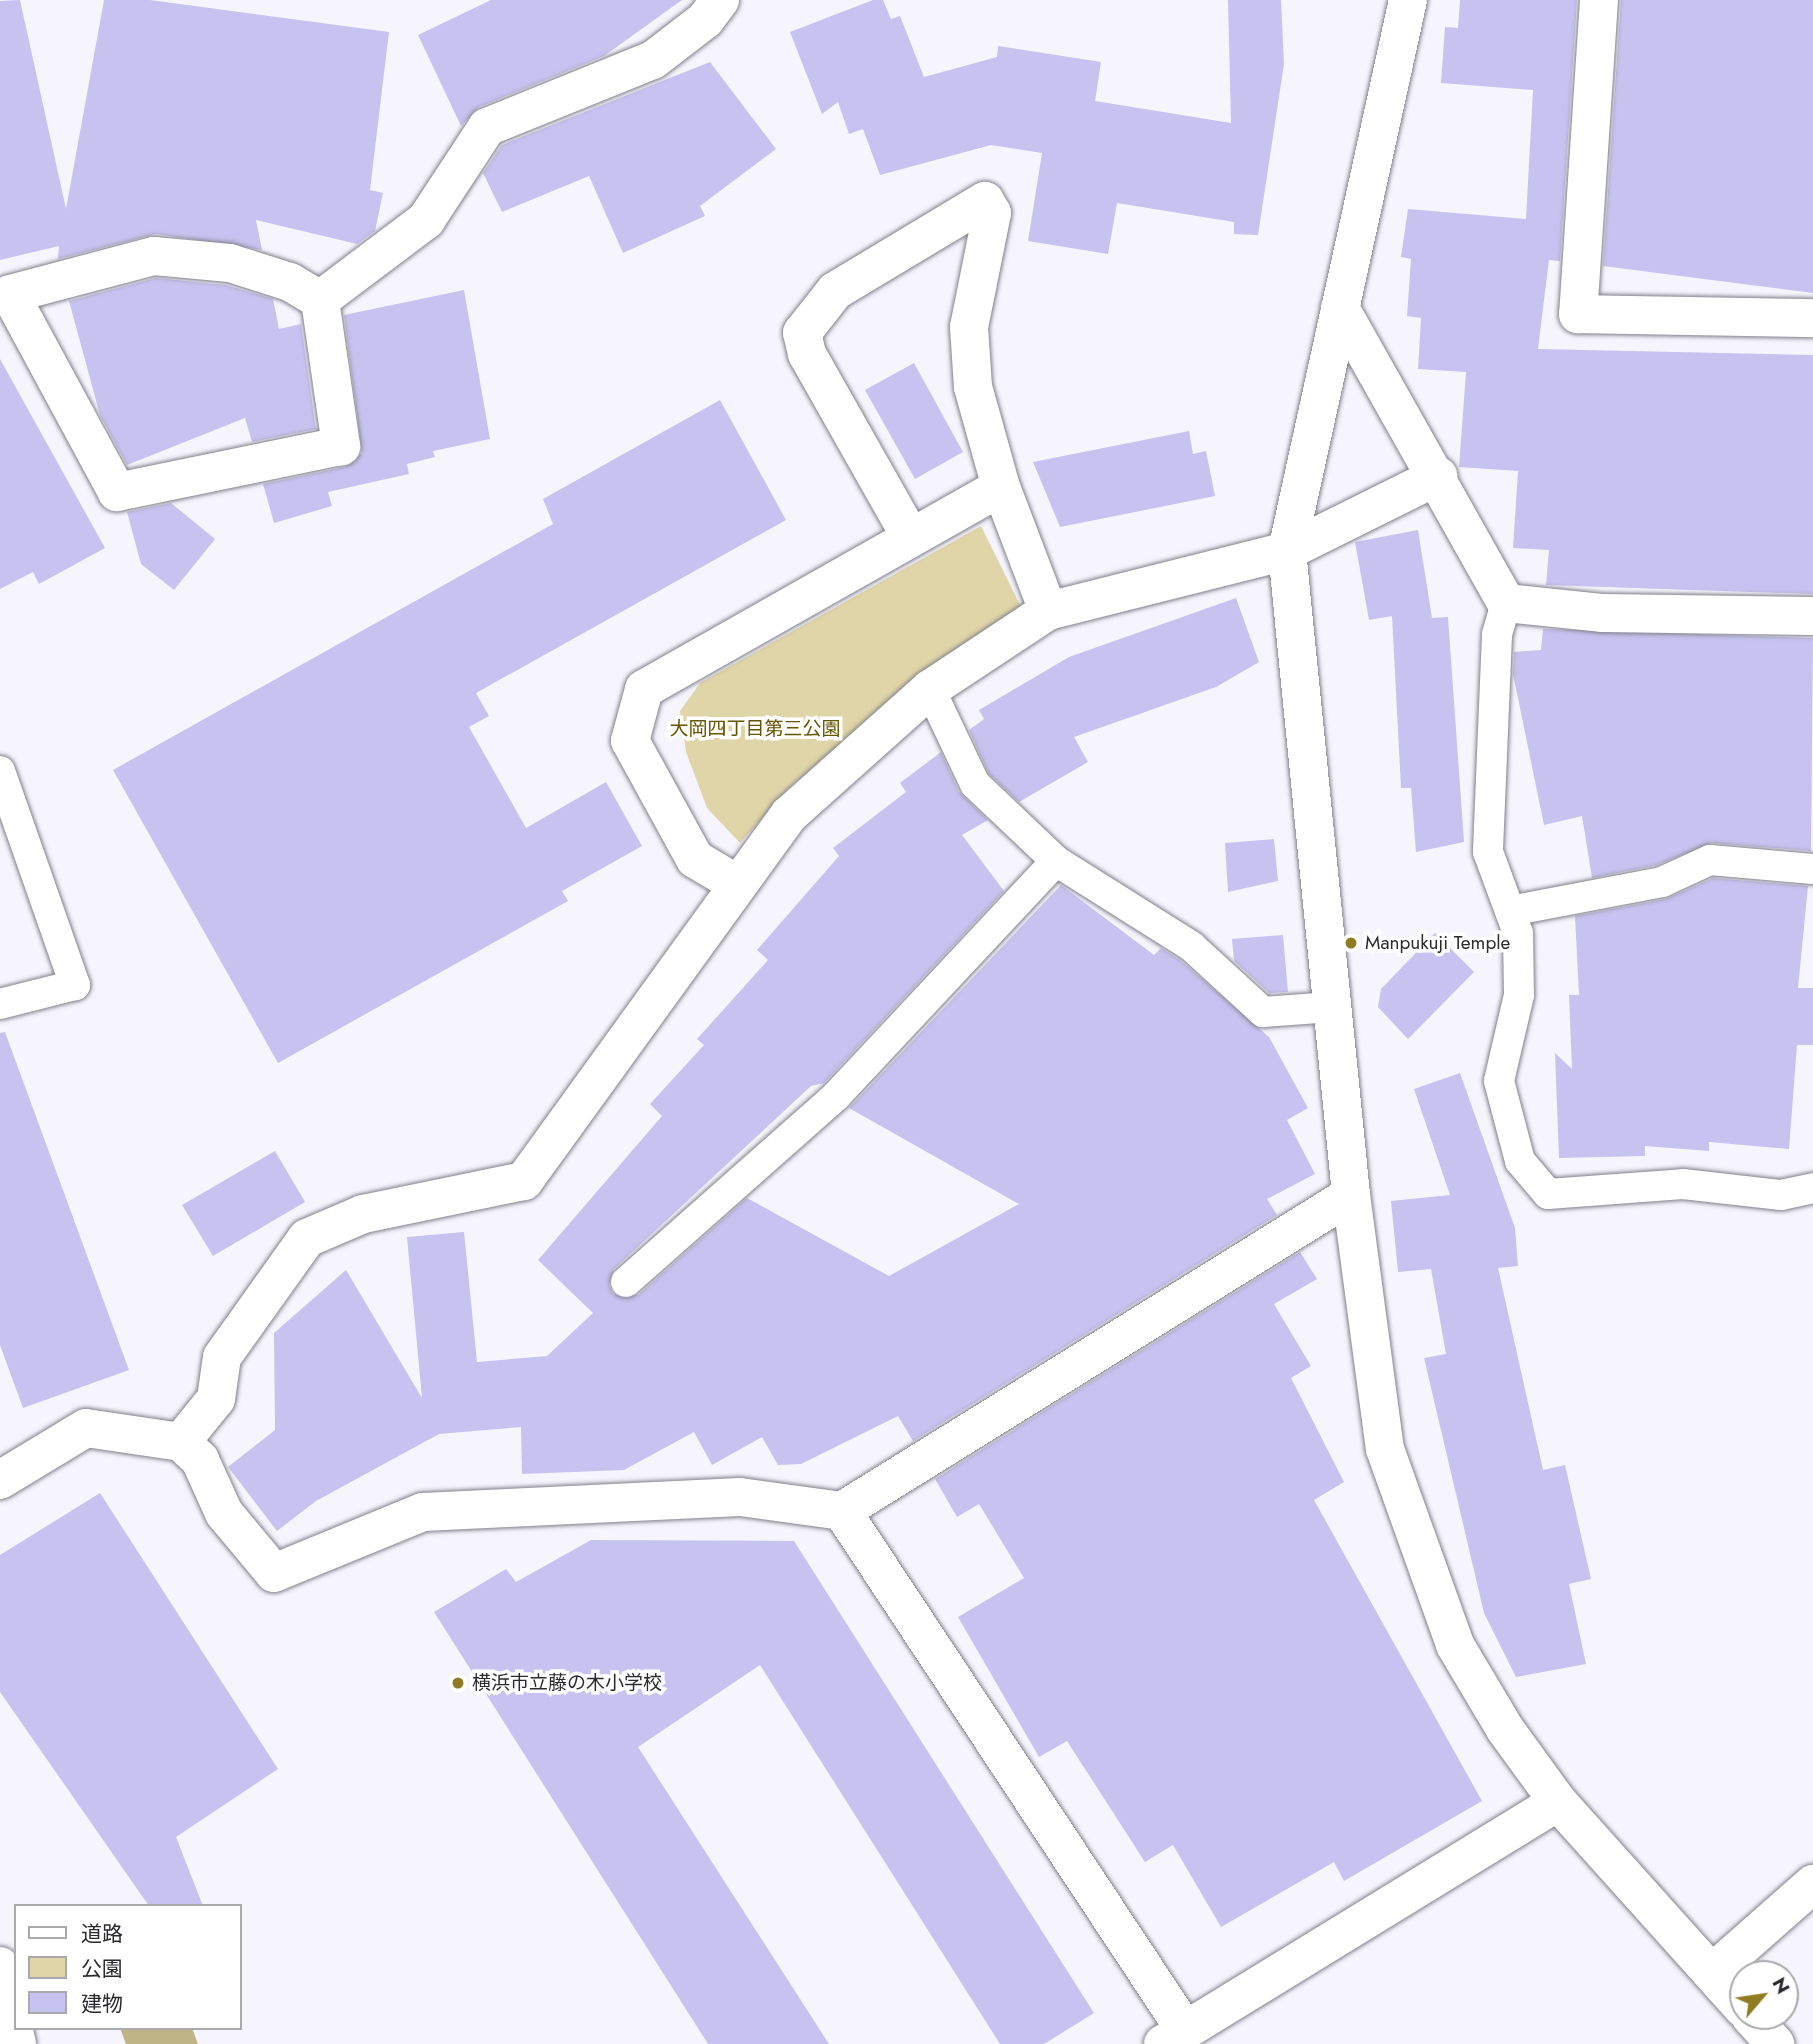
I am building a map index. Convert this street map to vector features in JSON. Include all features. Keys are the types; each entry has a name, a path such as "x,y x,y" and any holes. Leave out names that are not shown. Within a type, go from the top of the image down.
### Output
{"street":[{"path":"320,300 426,220 488,127 653,60 705,20 720,0"},
{"path":"1408,0 1287,551 1351,1195 1385,1449 1418,1554 1455,1645 1558,1802 1729,1992"},
{"path":"1599,0 1578,314 1813,318"},
{"path":"910,536 807,354 802,333 835,292 985,201 992,213 969,327 973,387 1001,487 1048,611"},
{"path":"154,256 230,263 290,282 320,300 341,446 117,492 10,294 154,256"},
{"path":"1340,308 1438,476 1506,603 1603,613 1813,616"},
{"path":"181,1442 216,1399 222,1357 307,1238 363,1214 524,1181 789,815 930,689 1048,611 1287,551 1438,476"},
{"path":"737,884 695,859 630,741 644,689 910,536 1001,487"},
{"path":"0,1480 86,1427 181,1442 200,1460 224,1513 274,1573 423,1512 740,1497 842,1511 1351,1195"},
{"path":"842,1511 1174,2037 1558,1802"},
{"path":"1712,1973 1813,1884"},
{"path":"0,1966 9,2030"},
{"path":"1762,2030 1775,2044"}],"lane":[{"path":"1506,603 1497,635 1488,852 1518,933 1519,995 1499,1082 1520,1161 1548,1194 1683,1184 1781,1195 1813,1188"},
{"path":"930,689 975,784 1056,861 1191,946 1263,1012 1332,1007"},
{"path":"0,771 75,985 0,1004"},
{"path":"1510,911 1662,882 1710,860 1813,869"},
{"path":"625,1282 836,1096 1056,861"}],"green space":[{"name":"大岡四丁目第三公園","path":"981,526 1029,623 921,687 793,784 740,843 707,808 686,752 680,711 700,683"}],"shaded area":[{"path":"121,2030 193,2030 198,2044 126,2044"}],"building":[{"path":"20,0 66,209 104,0 150,0 389,32 370,190 383,193 375,231 357,244 256,220 262,250 156,234 58,259 59,246 0,260 0,1"},
{"path":"491,0 682,0 604,56 479,107 461,126 418,35"},
{"path":"873,0 883,0 891,19 900,16 924,77 997,57 998,46 1101,62 1095,101 1231,123 1228,0 1281,0 1284,64 1258,235 1234,234 1234,222 1117,203 1108,254 1028,241 1042,153 991,145 880,175 863,129 849,134 838,102 822,114 790,32"},
{"path":"1460,0 1577,0 1560,261 1549,260 1538,349 1813,355 1813,594 1546,585 1549,550 1513,548 1518,471 1459,467 1466,372 1418,369 1421,318 1407,316 1411,259 1401,257 1408,209 1526,219 1533,90 1441,83 1445,27 1458,28"},
{"path":"1621,0 1813,0 1813,293 1603,266"},
{"path":"710,62 776,149 700,206 705,216 623,253 589,176 502,212 483,173 502,145"},
{"path":"156,278 226,285 273,299 279,329 301,324 316,429 252,442 245,418 127,465 100,415 69,301"},
{"path":"464,290 490,439 433,451 435,457 407,464 409,474 328,492 332,506 274,523 263,484 345,467 362,453 344,315"},
{"path":"0,359 105,548 39,584 33,572 0,589"},
{"path":"914,363 963,452 915,479 865,390"},
{"path":"720,400 786,520 476,693 489,716 469,727 526,828 606,782 642,846 562,891 568,901 278,1063 113,770 553,524 543,499"},
{"path":"1189,431 1193,454 1206,451 1215,496 1060,527 1033,462"},
{"path":"171,503 215,539 174,590 141,564 127,512"},
{"path":"1418,530 1432,618 1448,617 1464,842 1416,852 1411,788 1401,788 1392,616 1369,620 1355,542"},
{"path":"1236,598 1259,662 1216,687 1074,737 1088,762 1019,802 989,774 969,730 984,719 979,710 1069,657"},
{"path":"1543,629 1813,638 1811,851 1711,843 1657,865 1592,878 1582,816 1544,825 1513,674 1514,652 1541,650"},
{"path":"941,752 959,792 988,820 962,835 1004,891 824,1083 811,1086 614,1269 609,1285 613,1294 638,1295 747,1198 889,1276 1019,1204 849,1108 1061,885 1154,955 1161,948 1180,960 1269,1037 1308,1108 1287,1120 1315,1174 1267,1199 1277,1215 913,1441 898,1416 801,1464 778,1465 762,1437 712,1465 694,1432 624,1470 522,1474 521,1427 439,1434 316,1501 277,1531 228,1467 275,1430 274,1333 346,1270 422,1398 407,1237 464,1232 477,1362 547,1356 593,1313 538,1260 662,1116 650,1104 704,1045 697,1039 768,960 757,950 839,856 833,848 906,792 900,783"},
{"path":"1274,839 1278,881 1228,892 1225,843"},
{"path":"1713,878 1808,886 1798,988 1813,988 1813,1045 1797,1045 1789,1149 1709,1142 1709,1151 1645,1146 1645,1156 1559,1158 1555,1053 1572,1069 1569,995 1579,995 1575,916 1666,899"},
{"path":"1435,933 1474,972 1408,1039 1378,1007 1381,989"},
{"path":"1283,935 1288,992 1269,993 1234,961 1232,939"},
{"path":"5,1032 129,1370 23,1408 0,1345 0,1033"},
{"path":"1460,1073 1515,1228 1518,1266 1498,1268 1543,1470 1565,1465 1591,1579 1569,1584 1586,1664 1516,1677 1484,1613 1424,1358 1446,1354 1431,1269 1398,1272 1391,1201 1450,1195 1414,1089"},
{"path":"275,1151 305,1202 213,1256 182,1205"},
{"path":"1300,1252 1317,1279 1274,1304 1311,1366 1291,1378 1344,1482 1314,1500 1482,1801 1344,1881 1334,1862 1221,1927 1173,1845 1145,1862 1067,1741 1039,1757 958,1617 1024,1578 979,1504 957,1517 935,1479"},
{"path":"100,1493 278,1769 176,1837 202,1904 148,1904 0,1692 0,1555"},
{"path":"591,1540 794,1541 1094,2013 1044,2044 1000,2044 760,1665 638,1747 829,2044 708,2044 434,1612 506,1569 516,1582"}],"place":[{"name":"Manpukuji Temple","path":"1351,943"},
{"name":"横浜市立藤の木小学校","path":"458,1683"}]}
